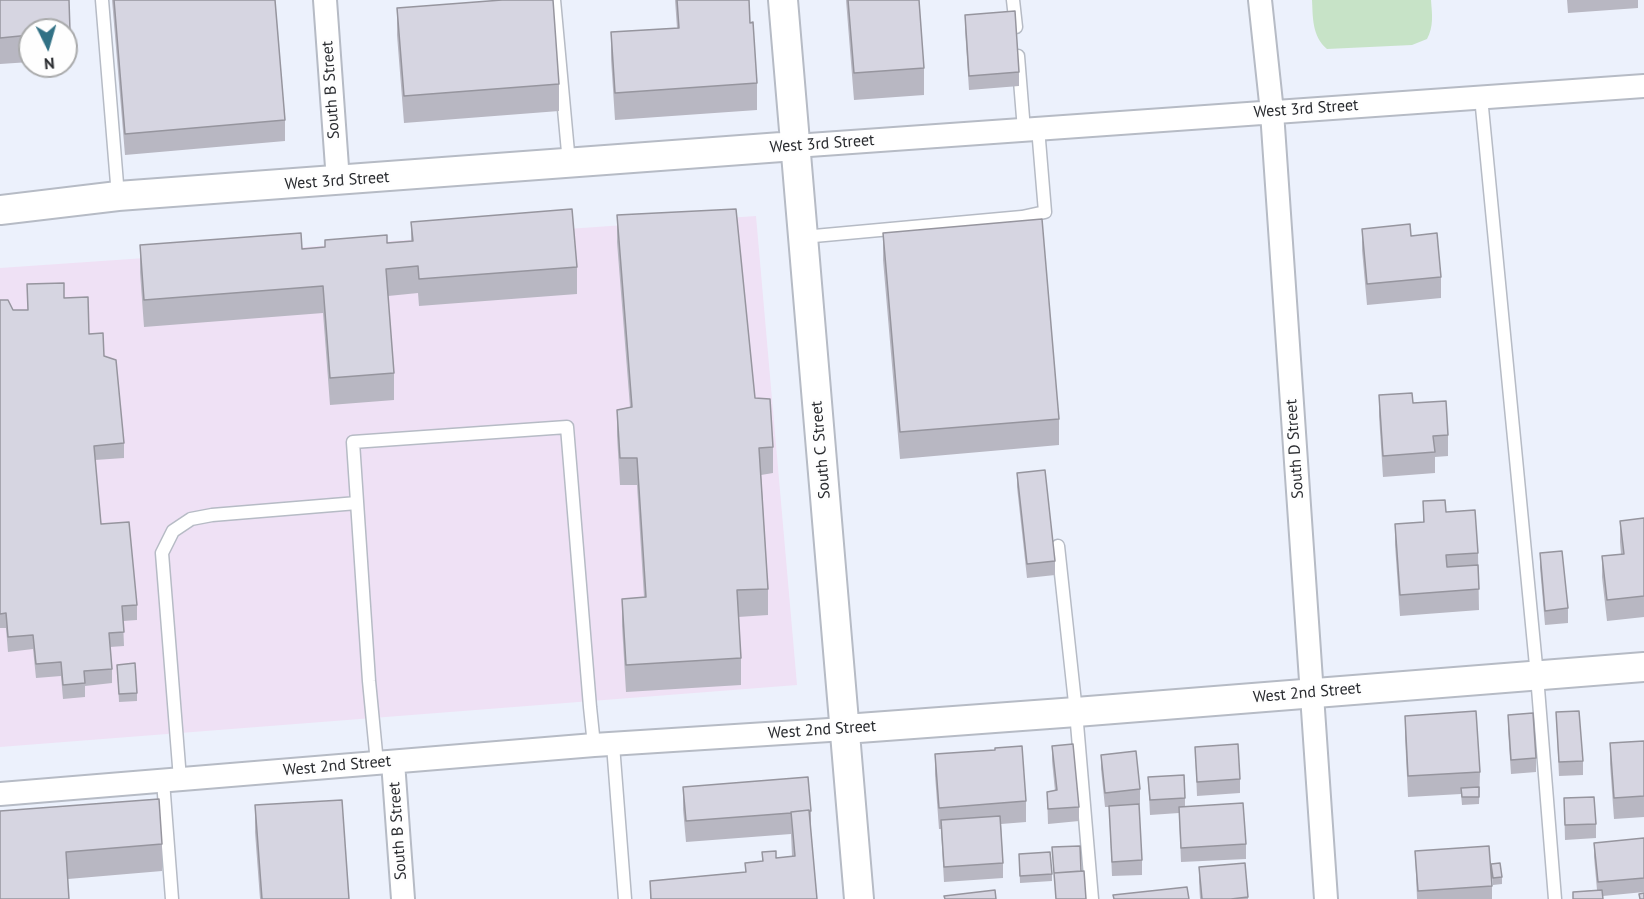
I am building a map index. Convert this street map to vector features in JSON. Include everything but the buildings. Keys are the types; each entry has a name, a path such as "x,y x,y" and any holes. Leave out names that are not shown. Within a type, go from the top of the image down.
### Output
{"street":[{"name":"South B Street","path":"325,0 338,181"},
{"name":"South C Street","path":"783,0 860,899"},
{"name":"South D Street","path":"1260,0 1272,112 1326,899"},
{"name":"West 3rd Street","path":"0,210 118,196 1644,86"},
{"name":"West 2nd Street","path":"0,794 604,745 1076,712 1644,667"},
{"name":"South B Street","path":"385,763 403,899"}],"lane":[{"path":"102,0 118,196"},
{"path":"554,0 569,163"},
{"path":"802,237 1022,217 1046,212 1031,129 1013,0"},
{"path":"1481,97 1537,676 1555,899"},
{"path":"385,763 369,681 353,442 567,427 590,707 604,745 625,899"},
{"path":"172,899 171,780 162,554 172,531 190,519 212,515 357,503"},
{"path":"1058,546 1076,712 1092,899"}],"shaded area":[{"path":"756,216 797,685 0,747 0,268"}],"green space":[{"path":"1312,0 1431,0 1431,29 1427,39 1412,45 1327,49 1316,33"}]}
